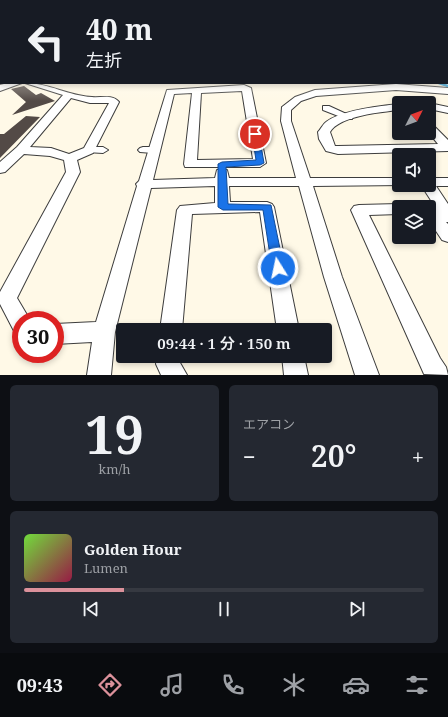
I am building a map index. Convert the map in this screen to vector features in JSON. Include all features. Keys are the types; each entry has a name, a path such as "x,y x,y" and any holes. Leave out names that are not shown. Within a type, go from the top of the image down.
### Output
{"street":[{"path":"0,88 14,84"},
{"path":"33,84 90,100 114,102 89,150"},
{"path":"367,375 333,277 285,114 286,109 291,103 315,93 396,87 448,91"},
{"path":"99,375 104,332 143,184 148,150 170,92 197,90 244,88 248,90 260,163 190,164 197,90"},
{"path":"0,169 21,150 69,94"},
{"path":"436,107 448,110"},
{"path":"326,108 349,117"},
{"path":"392,108 349,117 329,125 324,132 325,139 330,148 338,150 392,152"},
{"path":"436,134 448,147"},
{"path":"436,148 448,147"},
{"path":"21,150 51,152 70,158 89,150 103,150"},
{"path":"12,311 4,299 73,172 70,158"},
{"path":"222,164 223,207"},
{"path":"143,184 222,182 392,182"},
{"path":"436,183 448,182"},
{"path":"433,192 442,206 439,213 438,222 448,236"},
{"path":"172,323 185,210 223,207 267,207 287,323"},
{"path":"392,209 359,210 432,366 438,375"},
{"path":"64,334 104,332"},
{"path":"167,363 175,375"},
{"path":"294,363 296,375"}],"building":[{"path":"24,86 36,95 41,93 55,101 12,115 26,102 11,89"},
{"path":"26,116 40,117 0,158 0,134 4,134"}],"waterway":[{"path":"442,84 448,86"}],"route":[{"path":"255,134 260,163 222,164 223,207 267,207 278,268"}]}
